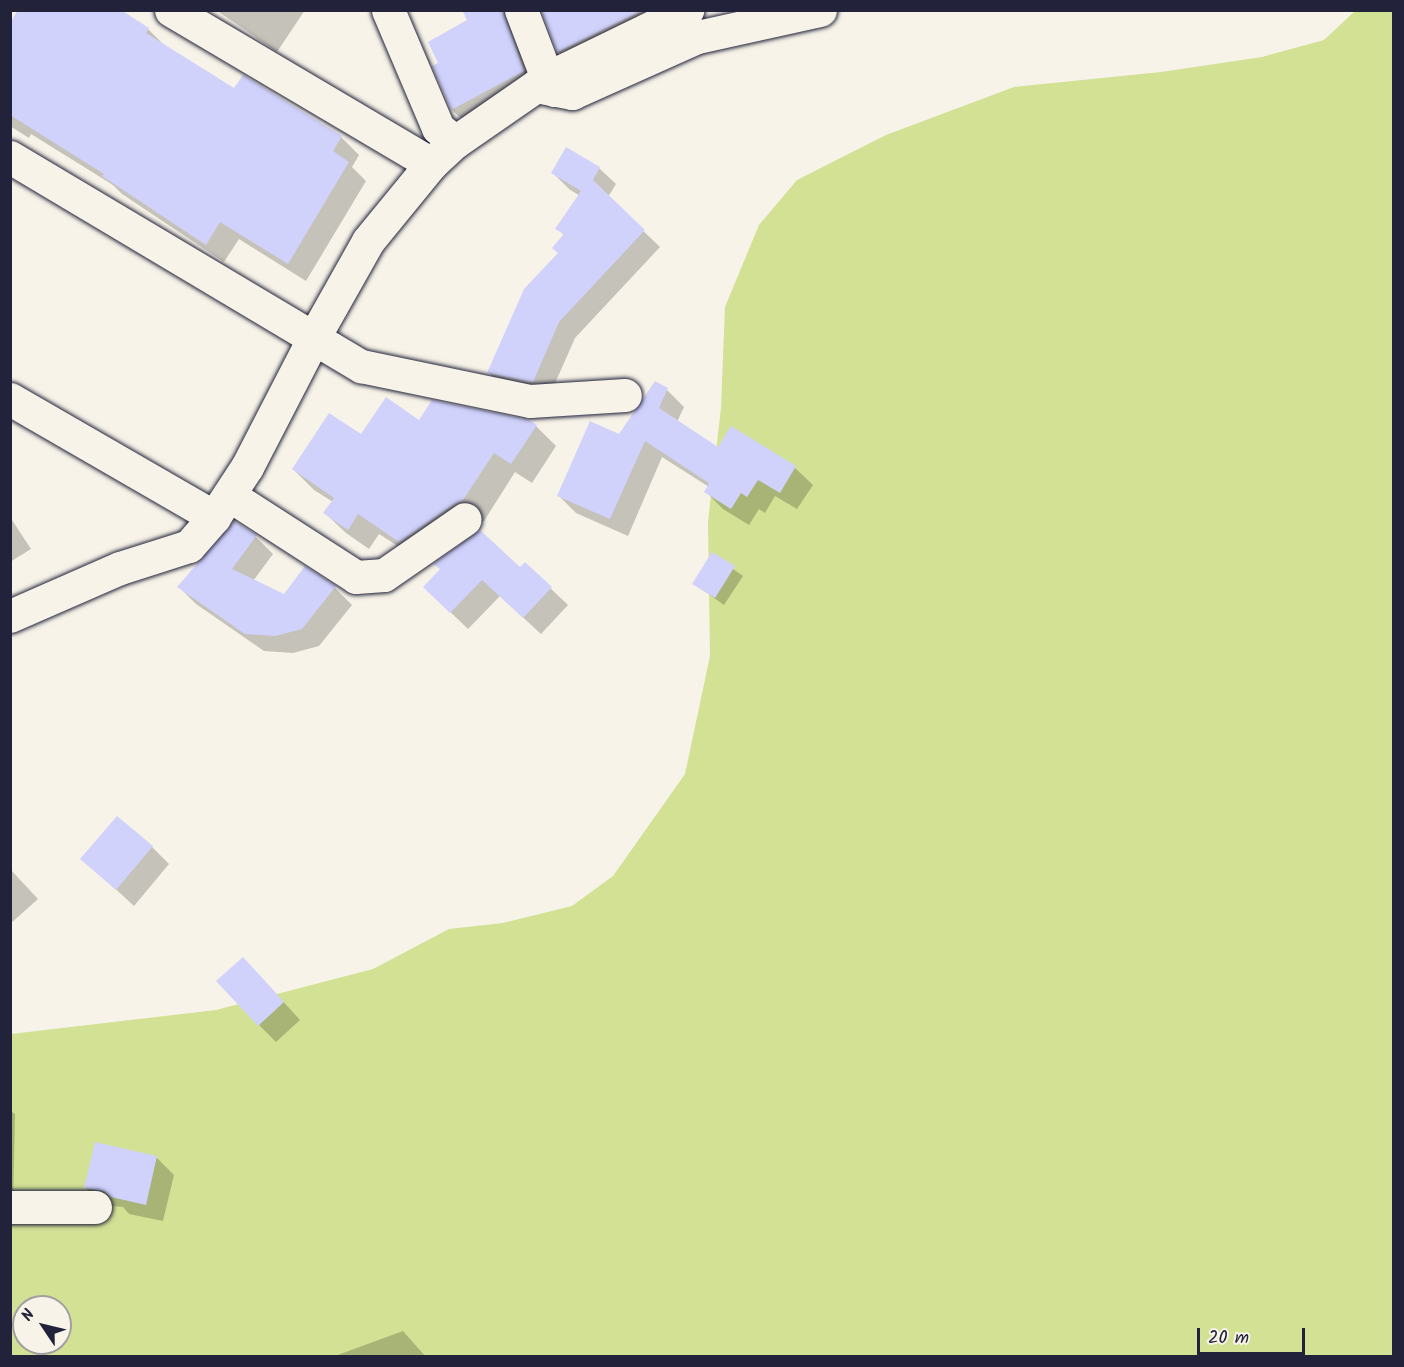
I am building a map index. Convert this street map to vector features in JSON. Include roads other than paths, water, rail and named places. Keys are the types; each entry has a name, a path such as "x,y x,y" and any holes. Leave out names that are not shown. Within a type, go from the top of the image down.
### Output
{"street":[{"path":"171,10 431,164"},
{"path":"388,10 438,128 455,142"},
{"path":"521,10 551,84 572,93 697,37 820,10"},
{"path":"10,616 120,568 189,546 221,506 247,467 314,337 368,241 431,164 455,142 536,86 551,84 687,10"},
{"path":"10,157 361,366 530,401 625,395"},
{"path":"10,399 356,577 384,575 465,519"},
{"path":"10,1207 95,1207"}]}
